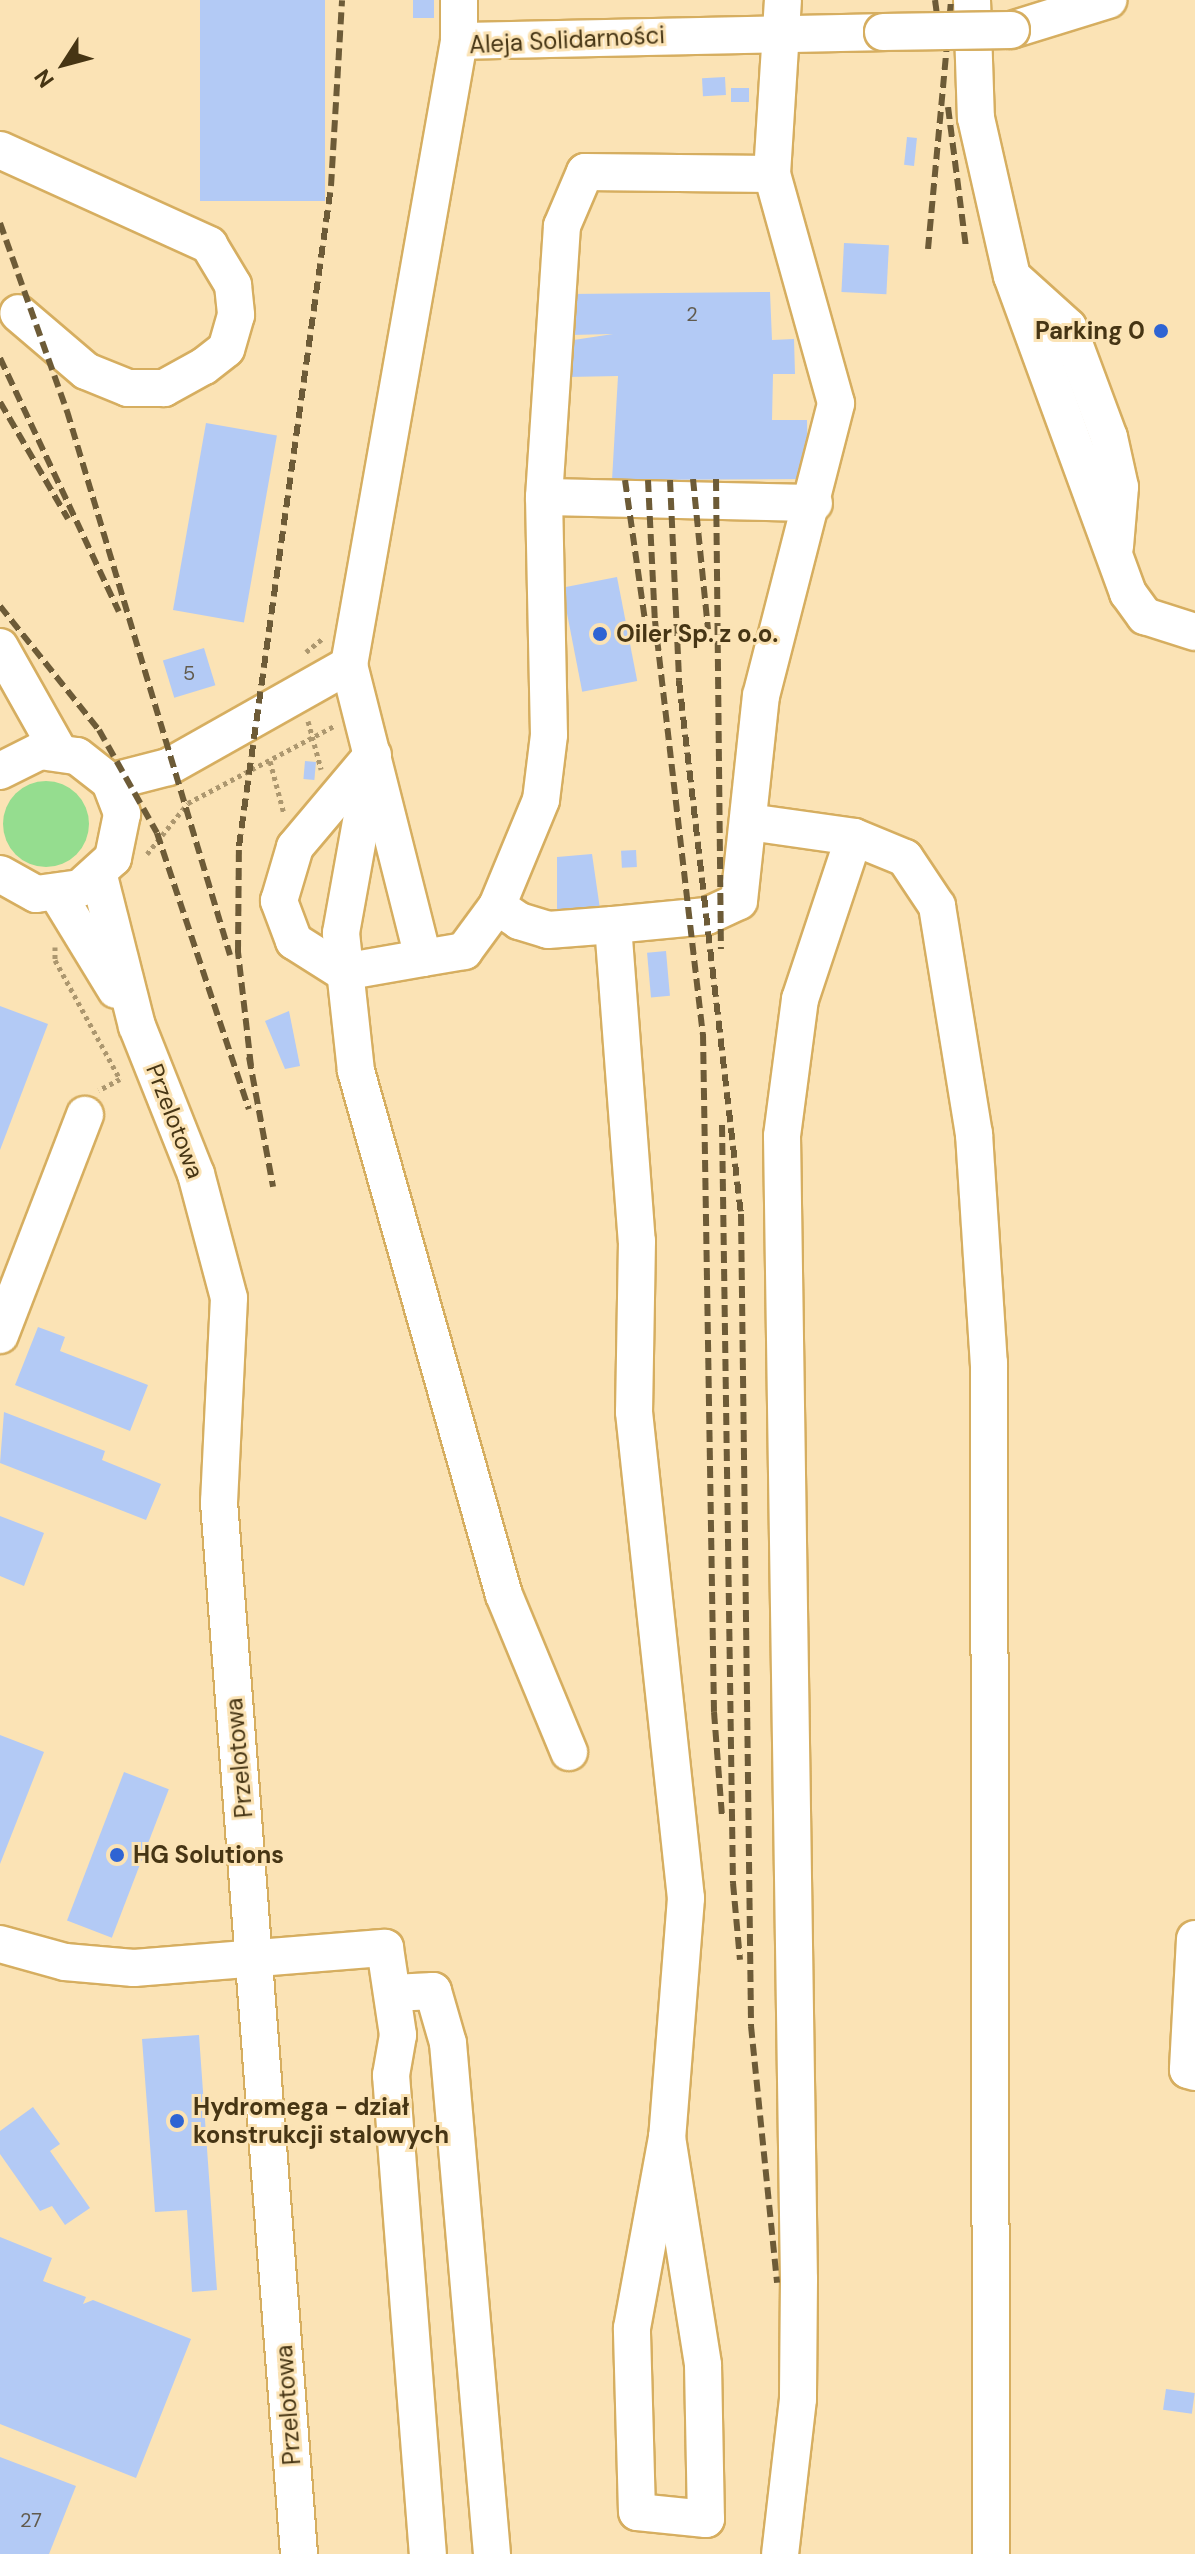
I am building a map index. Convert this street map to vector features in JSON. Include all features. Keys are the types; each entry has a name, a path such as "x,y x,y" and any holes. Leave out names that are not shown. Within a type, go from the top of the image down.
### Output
{"street":[{"path":"459,0 459,41"},
{"path":"972,0 979,133 1012,276 1114,556 1145,616 1195,632"},
{"name":"Aleja Solidarności","path":"349,665 459,41 784,16 883,32 1011,30 1108,0"},
{"path":"497,906 548,930 613,925 732,909 742,888 761,696 814,503 836,403 772,174 784,16"},
{"path":"0,150 209,245 233,285 236,315 226,349 204,366 164,388 128,388 86,371 18,313"},
{"path":"373,755 295,847 279,901 294,941 343,972 464,951 497,906 541,800 549,735 544,497 562,226 585,172 772,174"},
{"path":"544,497 814,503"},
{"path":"0,647 21,682 27,759 96,766 116,798 121,837 99,876 58,895 36,894 0,874"},
{"path":"116,798 349,665 423,958"},
{"path":"373,755 346,894 343,972 368,1134 504,1595 569,1752"},
{"path":"749,822 854,837 905,858 937,906 974,1134 989,1363 991,2554"},
{"path":"780,2554 798,2399 799,2279 782,1136 800,999 854,837"},
{"name":"Przelotowa","path":"99,876 137,1026 196,1174 229,1298 219,1502 299,2554"},
{"name":"Przelotowa","path":"58,895 137,1026"},
{"path":"613,925 637,1241 634,1412 686,1898 667,2137 632,2328 637,2512 706,2519 703,2365 667,2137"},
{"path":"0,1335 85,1115"},
{"path":"1195,1939 1188,2070 1195,2072"},
{"path":"0,1944 99,1966 385,1948 398,2035 391,2075 428,2554"},
{"path":"393,1993 428,1988 443,2010 460,2136 492,2554"}],"path":[{"path":"141,871 151,842 179,810 315,737 323,779"},
{"path":"270,761 287,823"},
{"path":"82,933 58,943 54,954 120,1079 93,1096 85,1115"}],"green space":[{"path":"46,781 62,785 76,794 85,808 89,824 85,840 76,854 62,863 46,867 30,863 16,854 7,840 3,824 7,808 16,794 30,785"}],"building":[{"path":"200,0 325,0 325,201 200,201"},
{"path":"413,0 434,0 434,18 413,18"},
{"path":"725,77 726,95 703,96 702,78"},
{"path":"731,88 749,88 749,102 731,102"},
{"path":"907,137 917,138 914,166 904,165"},
{"path":"844,243 889,245 886,294 841,292"},
{"path":"770,292 772,340 794,339 795,374 773,374 772,420 807,420 808,479 612,480 618,376 568,377 567,341 613,334 571,335 570,294"},
{"path":"206,423 277,436 244,623 173,610"},
{"name":"Oiler Sp. z o.o.","path":"617,577 637,681 582,692 562,588"},
{"path":"204,648 215,685 174,698 163,661"},
{"path":"305,761 316,762 314,780 303,779"},
{"path":"636,850 637,867 622,868 621,851"},
{"path":"592,854 600,909 557,912 557,857"},
{"path":"666,951 670,996 651,997 647,953"},
{"path":"0,1006 48,1024 0,1150"},
{"path":"289,1011 300,1066 285,1069 265,1021"},
{"path":"38,1327 65,1337 60,1351 148,1385 130,1431 15,1385"},
{"path":"4,1412 105,1451 102,1460 161,1484 146,1520 0,1463"},
{"path":"0,1516 44,1533 24,1586 0,1576"},
{"path":"0,1735 44,1752 0,1864"},
{"name":"HG Solutions","path":"124,1772 169,1789 112,1938 67,1920"},
{"name":"Hydromega - dział konstrukcji stalowych","path":"199,2035 217,2290 192,2292 187,2210 155,2212 142,2039"},
{"path":"33,2107 60,2144 50,2151 90,2208 65,2225 52,2206 40,2211 0,2154 0,2131"},
{"path":"0,2237 52,2258 43,2281 86,2297 83,2304 93,2300 191,2339 136,2478 0,2424"},
{"path":"1166,2389 1195,2393 1192,2414 1163,2410"},
{"path":"0,2457 76,2486 49,2554 0,2554"}],"railway":[{"path":"251,1066 238,952 239,846 331,186 342,0"},
{"path":"935,0 941,44"},
{"path":"928,249 951,0"},
{"path":"948,107 966,247"},
{"path":"0,223 67,411 230,955"},
{"path":"0,358 119,612"},
{"path":"0,402 68,519"},
{"path":"693,479 708,629"},
{"path":"716,479 721,949"},
{"path":"625,480 648,642"},
{"path":"648,480 655,621 703,1034 714,1712 722,1816"},
{"path":"670,480 679,681 741,1214 751,2026 777,2283"},
{"path":"0,606 99,730 157,833 249,1109"},
{"path":"249,1057 273,1187"},
{"path":"722,1125 733,1883 740,1960"}],"place":[{"name":"Parking 0","path":"1161,331"},
{"name":"Oiler Sp. z o.o.","path":"600,634"},
{"name":"HG Solutions","path":"117,1855"},
{"name":"Hydromega - dział konstrukcji stalowych","path":"177,2121"}]}
